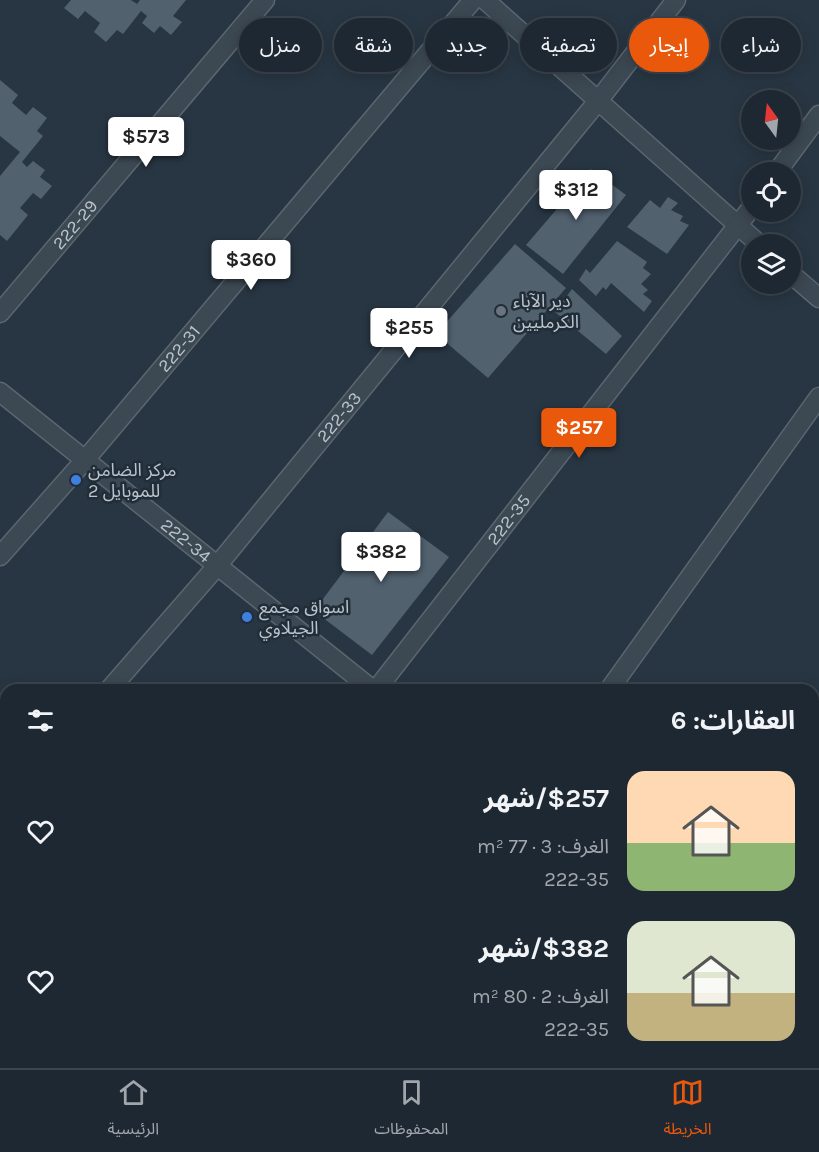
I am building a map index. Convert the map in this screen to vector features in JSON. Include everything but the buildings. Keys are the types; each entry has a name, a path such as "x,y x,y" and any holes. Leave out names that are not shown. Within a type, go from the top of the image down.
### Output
{"street":[{"name":"222-29","path":"0,313 266,0"},
{"name":"222-31","path":"0,556 85,460 473,0"},
{"path":"485,0 748,234"},
{"name":"222-33","path":"114,684 217,566 598,101 676,0"},
{"path":"784,162 819,115"},
{"name":"222-35","path":"379,684 741,221"},
{"path":"801,282 819,298"},
{"name":"222-34","path":"0,392 366,684"},
{"path":"613,684 819,397"}],"place":[{"name":"دير الآباء الكرمليين","path":"501,311"},
{"name":"مركز الضامن 2 للموبايل","path":"76,480"},
{"name":"اسواق مجمع الجيلاوي","path":"247,617"}]}
